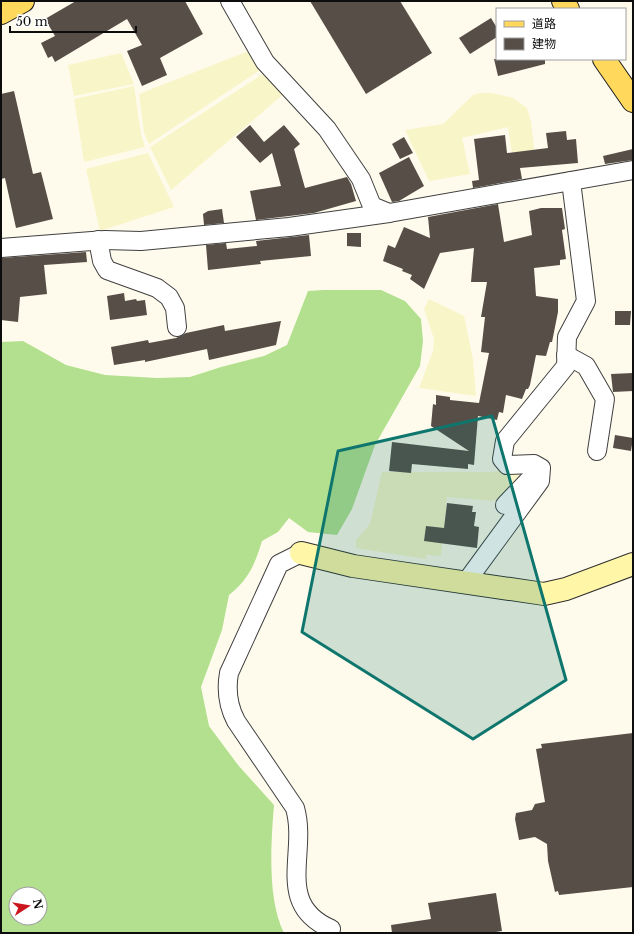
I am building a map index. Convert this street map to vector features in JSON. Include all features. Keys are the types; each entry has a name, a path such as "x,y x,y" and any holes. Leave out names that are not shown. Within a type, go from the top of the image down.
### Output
{"main road":[{"path":"1,12 23,1"},
{"path":"605,60 633,101"}],"street":[{"path":"230,1 265,62 327,129 361,179 372,206 389,213"},
{"path":"1,248 98,240 141,241 289,227 389,213 633,170"},
{"path":"541,468 534,464 507,464 502,459 505,441 566,366 567,337 586,301 571,181"},
{"path":"98,240 102,261 107,270 157,288 169,297 175,308 177,327"},
{"path":"566,355 586,366 605,399 597,451"},
{"path":"505,505 541,468"},
{"path":"466,582 540,481 541,468"},
{"path":"331,929 310,916 303,908 298,897 296,884 299,821 295,808 236,721 231,712 227,692 229,673 279,564 301,553 353,566 544,594 566,589 633,564"}],"highlighted area":[{"path":"492,416 566,680 473,739 302,632 338,451"}],"shaded area":[{"path":"251,50 263,68 149,144 144,133 139,94"},
{"path":"121,53 134,84 74,96 68,65"},
{"path":"266,72 286,92 171,190 150,147"},
{"path":"134,86 141,134 145,147 84,162 74,99"},
{"path":"480,93 492,93 513,98 527,108 531,121 536,166 514,168 508,127 462,138 470,174 429,181 405,130 443,124 473,95"},
{"path":"148,153 174,207 100,231 86,169"},
{"path":"429,299 464,316 473,359 476,396 419,388 433,351 434,339 424,309"},
{"path":"523,469 529,473 506,497 492,501 447,497 441,556 426,555 426,559 356,548 356,540 370,524 382,472 490,472"}],"green space":[{"path":"381,290 405,301 421,319 423,341 420,366 375,445 352,509 337,535 308,532 289,518 278,532 262,541 257,557 250,571 242,583 229,595 222,630 201,687 209,726 238,765 274,805 271,853 273,888 275,904 284,933 1,933 1,342 23,341 66,365 105,375 157,378 190,377 264,356 287,345 308,291"}],"building":[{"path":"76,1 185,1 203,34 160,58 167,75 142,86 127,51 142,45 127,19 55,62 52,56 48,58 41,43 55,36 45,19"},
{"path":"310,1 400,1 432,53 366,94"},
{"path":"491,18 496,26 496,38 470,54 459,38"},
{"path":"494,59 545,60 545,64 498,76"},
{"path":"14,91 33,174 41,172 53,219 16,228 5,178 1,179 1,94"},
{"path":"250,125 264,142 284,125 300,144 294,149 305,188 347,177 351,184 356,201 314,213 256,220 250,191 281,186 272,153 260,163 236,137"},
{"path":"566,131 567,140 576,139 578,163 520,168 522,179 473,188 472,181 479,180 474,139 505,135 507,153 548,148 546,133"},
{"path":"404,137 413,153 400,159 392,144"},
{"path":"633,149 633,160 605,164 603,156"},
{"path":"409,157 424,186 399,201 392,202 379,173"},
{"path":"498,204 504,242 532,235 529,211 541,208 562,208 565,229 562,230 566,259 560,260 560,265 534,268 536,296 558,299 558,312 552,342 550,342 546,356 536,355 530,385 528,389 526,389 522,399 506,395 503,413 499,412 497,420 478,416 474,465 468,464 468,469 412,464 411,473 389,471 392,442 469,451 431,426 433,404 436,405 436,395 450,397 450,400 479,403 489,353 481,352 485,317 481,317 487,282 471,282 474,248 440,253 424,289 410,279 412,275 402,271 403,269 383,261 388,245 395,248 404,227 430,238 428,217"},
{"path":"222,209 224,223 204,225 203,214 208,211"},
{"path":"347,233 361,233 361,247 347,246"},
{"path":"309,235 311,256 260,261 261,264 208,270 206,245 226,243 227,249 257,246 256,241"},
{"path":"86,252 87,262 44,265 47,294 20,297 18,322 1,320 1,258"},
{"path":"124,293 125,301 136,299 137,301 145,300 147,315 110,320 107,296"},
{"path":"615,311 631,311 630,325 615,325"},
{"path":"281,321 276,345 209,360 207,349 145,362 145,360 114,365 111,347 148,340 149,343 176,338 186,333 224,325 225,331"},
{"path":"633,373 633,391 613,392 611,374"},
{"path":"615,435 633,438 631,451 613,448"},
{"path":"447,503 473,506 472,512 476,512 474,526 479,527 477,548 424,541 426,526 444,528"},
{"path":"633,733 633,887 559,895 558,891 555,892 548,861 547,844 535,837 519,840 515,819 516,813 532,810 535,804 545,802 536,749 542,748 541,744"},
{"path":"496,893 502,931 490,933 392,933 391,925 431,919 428,903"}]}
